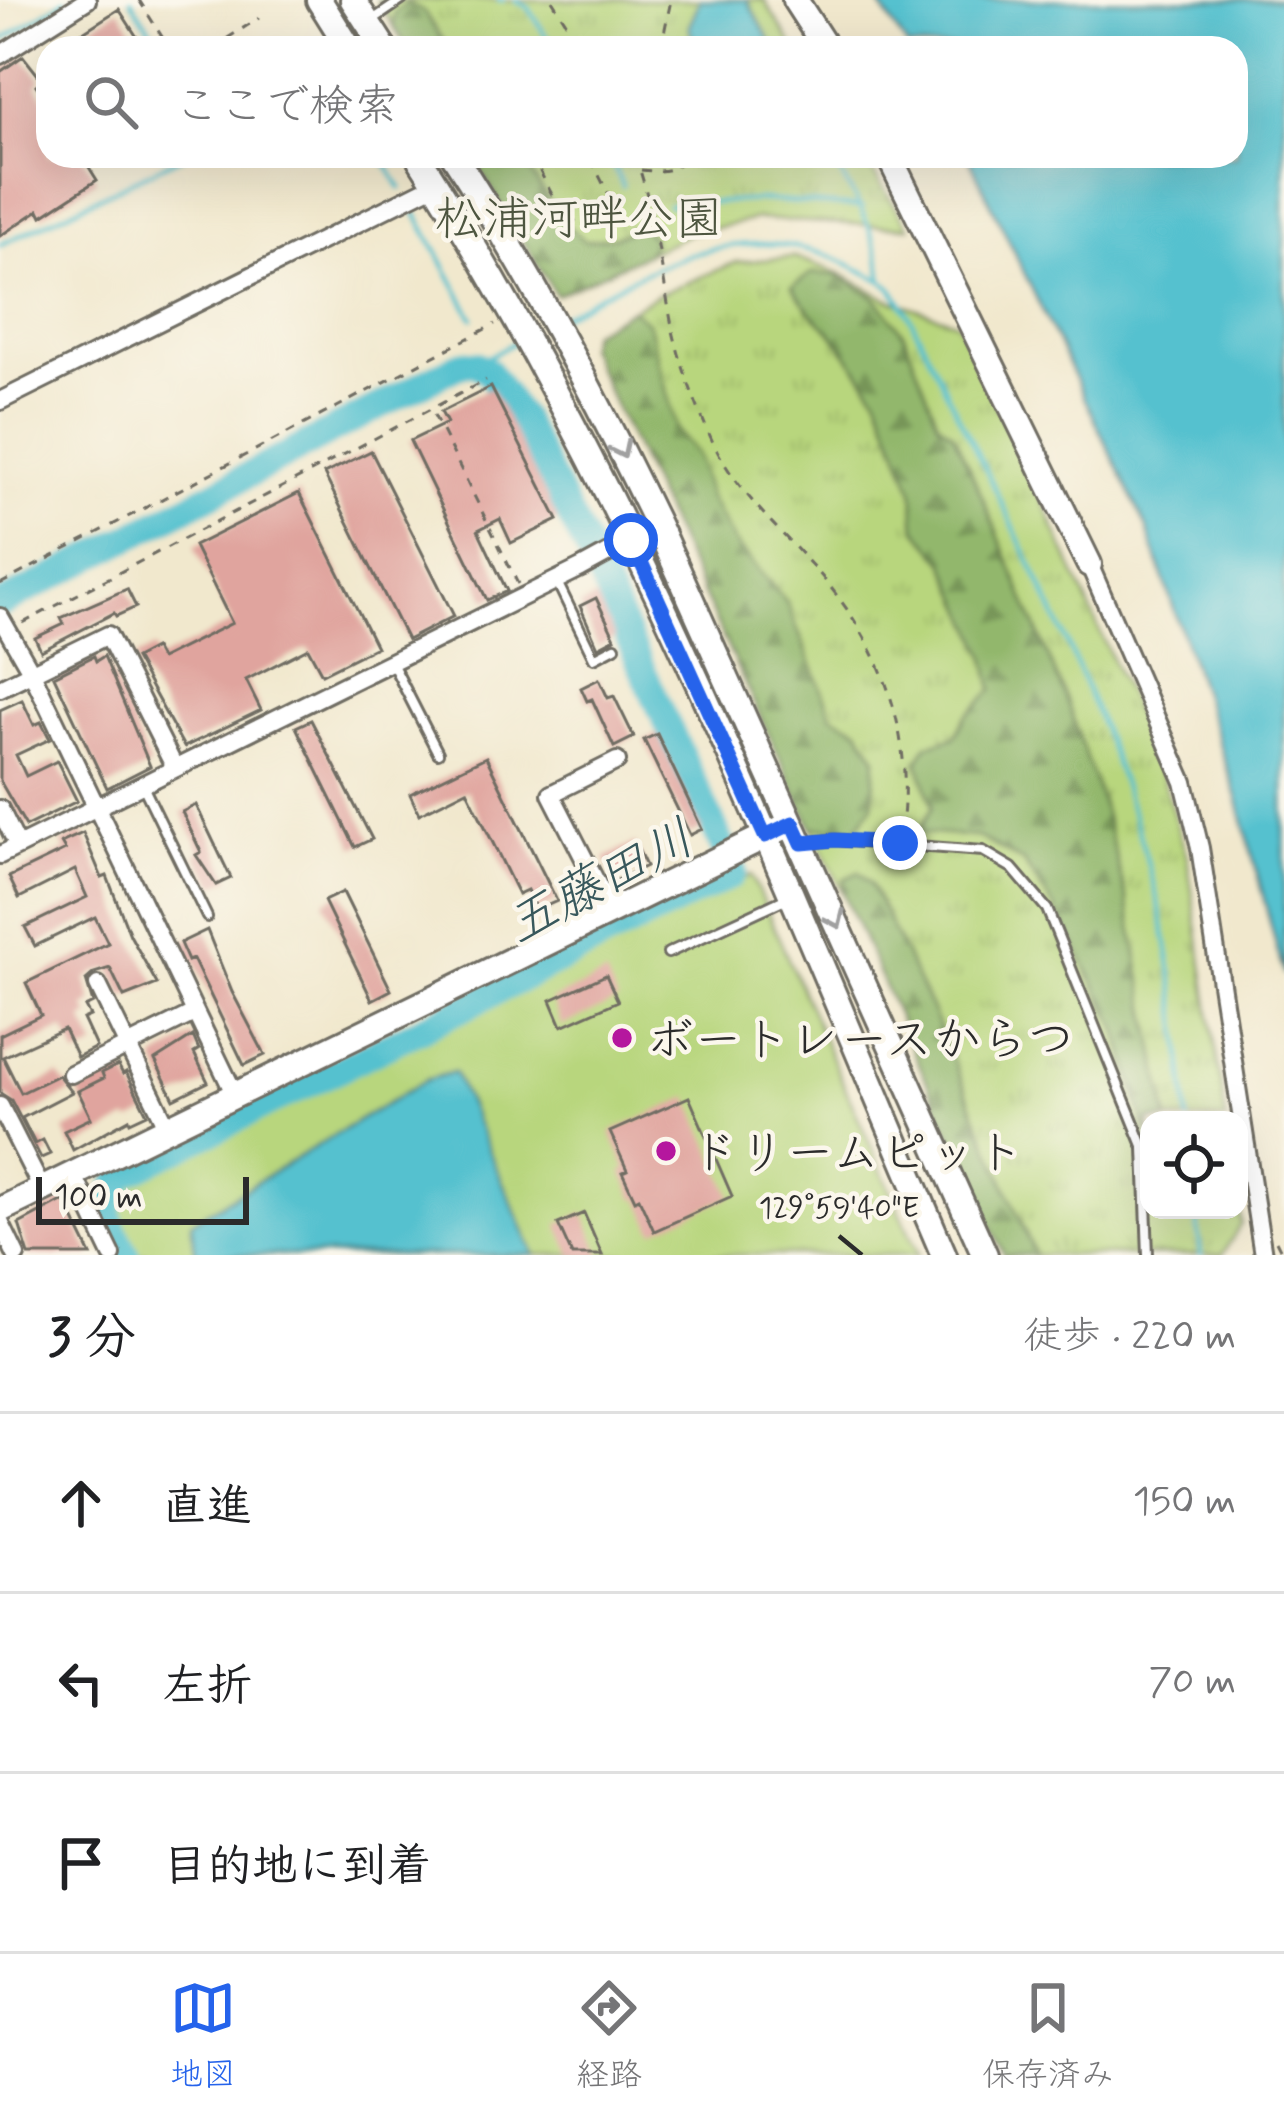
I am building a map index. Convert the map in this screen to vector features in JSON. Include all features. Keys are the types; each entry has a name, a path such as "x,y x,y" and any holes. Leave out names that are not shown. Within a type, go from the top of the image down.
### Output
{"street":[{"path":"0,56 87,0"},
{"path":"319,0 342,36"},
{"path":"353,0 376,36"},
{"path":"795,0 818,36"},
{"path":"426,168 539,361 620,547 765,836 944,1255"},
{"path":"461,168 540,299 658,526 985,1255"},
{"path":"895,168 1089,564 1184,782 1200,848 1263,1255"},
{"path":"0,401 436,184"},
{"path":"0,855 658,526"},
{"path":"4,624 235,1095"},
{"path":"0,688 108,635 175,768"},
{"path":"611,911 551,794 617,760"},
{"path":"0,809 18,846"},
{"path":"16,1255 2,1205 765,836 797,833"},
{"path":"98,985 168,1128"},
{"path":"71,1074 194,1013"},
{"path":"0,1106 42,1189"},
{"path":"73,1174 112,1255"}],"lane":[{"path":"368,23 402,0"},
{"path":"556,580 594,658 615,647"},
{"path":"392,662 438,753"},
{"path":"142,784 207,917"},
{"path":"797,833 983,851 1012,868 1047,909 1144,1148 1148,1255"},
{"path":"668,953 790,896"}],"path":[{"path":"139,0 162,36"},
{"path":"552,0 574,36"},
{"path":"664,36 671,0"},
{"path":"231,36 259,18"},
{"path":"538,168 566,215 578,223 590,223 607,208 609,195 596,168"},
{"path":"675,168 640,170 683,364 712,443 734,479 846,603 872,647 902,741 907,789 900,843"},
{"path":"0,584 512,314"},
{"path":"4,624 486,380"},
{"path":"434,415 524,596"}],"green space":[{"name":"松浦河畔公園","path":"377,0 764,0 786,36 400,36"},
{"path":"408,3 424,12 439,36 400,36 393,25 395,12"},
{"name":"松浦河畔公園","path":"479,168 870,168 909,227 757,219 691,233 556,295"},
{"path":"479,168 527,168 565,224 585,241 640,227 651,235 653,244 647,253 556,295"},
{"path":"795,257 888,299 957,322 1035,483 1158,765 1187,857 1225,1111 1140,1111 1140,1219 1240,1219 1222,1255 1004,1255 844,895 587,346 591,332 659,294 737,262"},
{"path":"812,273 837,275 875,297 904,334 938,422 953,433 981,494 1067,702 1101,801 1127,900 1166,1111 1141,1111 1117,1027 1058,913 1023,862 978,837 918,833 933,806 918,762 927,745 954,737 966,716 993,690 985,653 944,561 916,528 913,490 878,397 792,287"},
{"path":"632,309 648,322 677,431 696,454 709,498 733,541 787,603 832,715 859,729 876,757 873,806 855,830 812,827 587,346 591,332"},
{"path":"859,872 870,883 930,1006 1035,1255 1004,1255 844,895 844,879"},
{"name":"ボートレースからつ","path":"751,875 919,1255 137,1255 119,1211 127,1183"}],"water":[{"path":"700,0 747,0 767,36 692,36 689,26"},
{"path":"877,0 1284,0 1284,975 1237,797 1146,526 974,168 1248,168 1248,36 900,36"},
{"path":"454,1072 535,1255 196,1255 191,1222 426,1080"}],"building":[{"path":"119,9 136,36 77,36"},
{"path":"23,56 36,72 36,168 90,168 97,180 42,216 39,210 0,236 0,72"},
{"path":"491,387 558,520 511,543 500,519 478,530 507,591 487,600 410,441 447,423 441,412"},
{"path":"371,451 454,616 407,640 324,474"},
{"path":"299,493 376,647 322,674 308,648 246,680 261,710 184,747 135,658 154,648 160,659 232,623 194,546"},
{"path":"127,589 136,607 114,613 41,651 35,638 64,624 61,618"},
{"path":"596,598 615,638 598,647 580,606"},
{"path":"94,656 96,661 104,656 150,766 107,788 54,676"},
{"path":"599,679 608,698 614,696 634,737 614,747 592,699 587,701 581,688"},
{"path":"22,700 34,725 41,722 50,739 16,755 26,776 57,761 77,801 26,826 0,781 0,710"},
{"path":"311,720 372,839 355,847 296,727"},
{"path":"657,734 702,829 690,835 644,740"},
{"path":"486,757 557,901 537,910 527,890 518,894 467,790 419,814 410,794"},
{"path":"196,805 231,878 216,885 196,855 201,852 182,812"},
{"path":"83,833 157,984 124,997 110,968 94,973 86,980 93,1003 85,1007 90,1016 83,1019 96,1047 77,1057 64,1029 3,1057 21,1093 58,1075 72,1092 22,1118 35,1144 43,1140 50,1154 41,1158 11,1100 0,1093 0,1035 41,1015 26,983 108,943 95,917 35,946 25,927 87,897 75,870 19,898 9,877 65,850 61,843"},
{"path":"635,843 646,866 615,881 604,858"},
{"path":"343,892 391,990 372,1000 324,901"},
{"path":"207,930 265,1055 244,1065 193,959 188,961 180,943"},
{"path":"606,975 618,1001 562,1026 551,1000"},
{"path":"193,1036 199,1050 194,1053 208,1082 174,1099 155,1060"},
{"path":"118,1065 147,1114 73,1150 64,1131 91,1118 78,1091"},
{"name":"ドリームピット","path":"689,1097 732,1196 654,1231 622,1172 627,1170 610,1132"},
{"path":"64,1200 91,1255 29,1255 19,1224"},
{"path":"584,1213 602,1255 572,1255 558,1224"}],"waterway":[{"path":"0,42 65,0"},
{"path":"131,0 154,36"},
{"path":"516,0 529,8 546,36"},
{"path":"0,245 158,168"},
{"path":"388,168 401,188"},
{"path":"614,168 623,186"},
{"path":"836,168 871,231 883,281"},
{"path":"668,205 762,200 862,207"},
{"path":"416,213 473,318"},
{"path":"560,317 668,263 742,245 818,252 890,286 923,343 1041,584 1118,770 1163,922 1187,1111"},
{"path":"476,364 518,340"},
{"name":"五藤田川","path":"0,605 462,363 476,364 488,371 521,419 596,567 734,871 124,1175 111,1196 109,1215 127,1255"},
{"path":"1197,1219 1201,1255"}],"place":[{"name":"ボートレースからつ","path":"622,1038"},
{"name":"ドリームピット","path":"666,1151"}],"route":[{"path":"631,540 765,836 793,823 802,843 900,843"}]}
